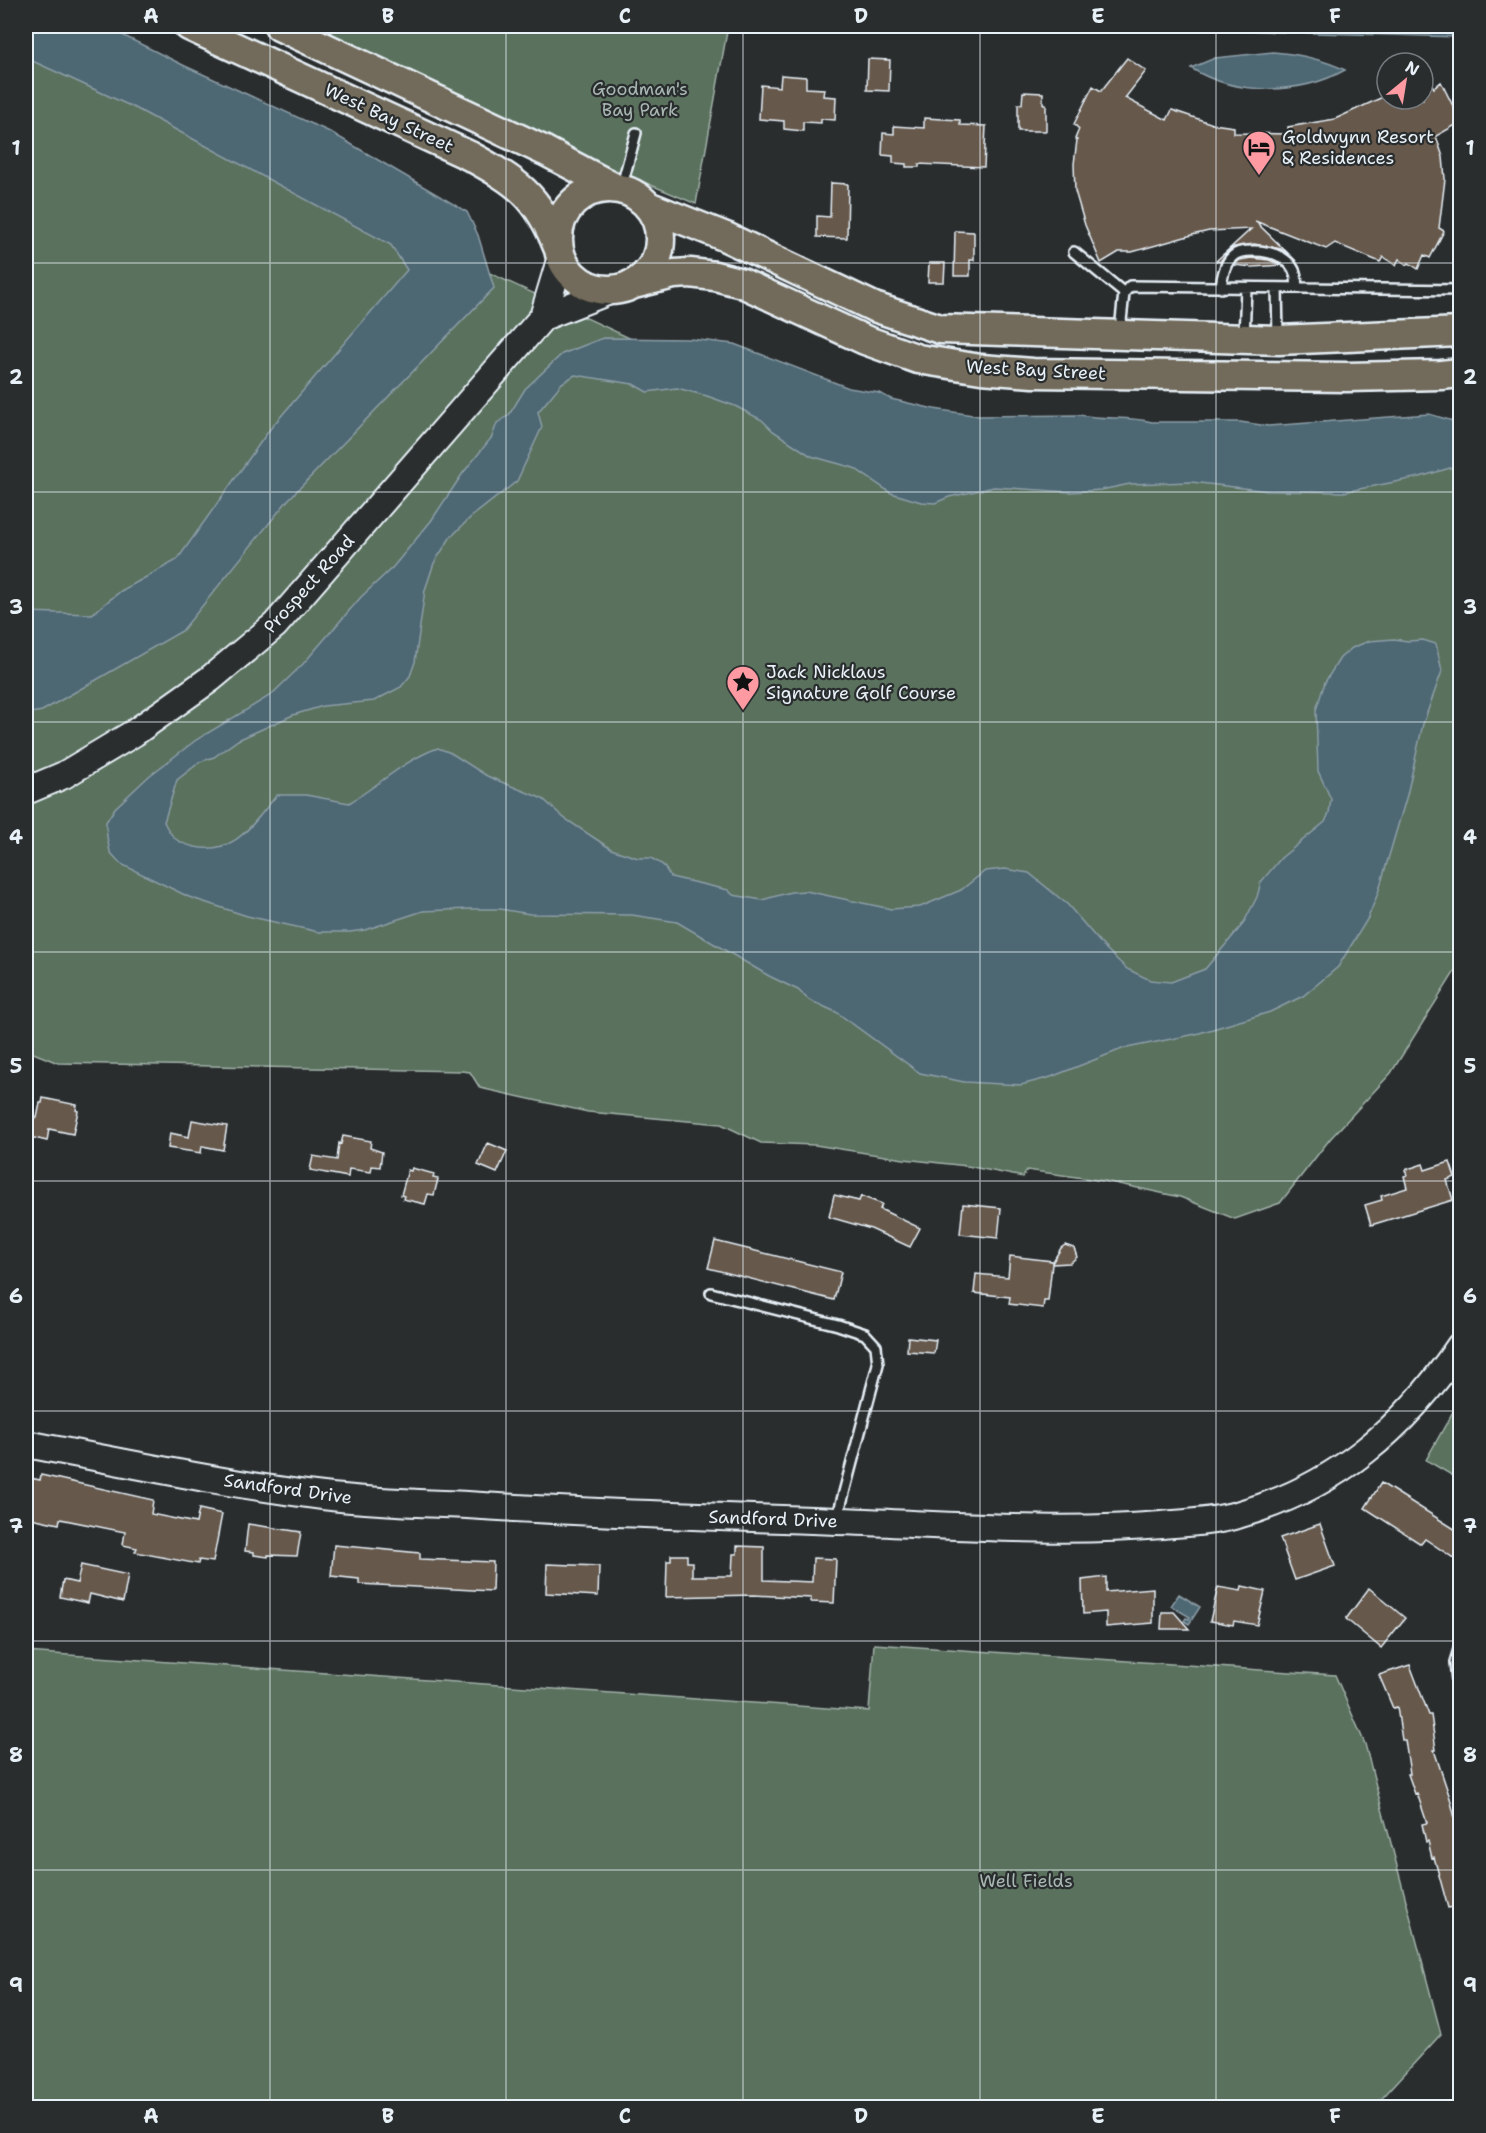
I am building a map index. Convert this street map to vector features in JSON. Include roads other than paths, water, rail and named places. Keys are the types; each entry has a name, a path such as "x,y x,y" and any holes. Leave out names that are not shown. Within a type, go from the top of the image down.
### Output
{"main road":[{"name":"West Bay Street","path":"189,26 470,156 505,175 521,187 547,219 559,252"},
{"name":"West Bay Street","path":"279,26 545,151 617,188"},
{"path":"617,188 639,197 648,206 659,228 659,249 652,266 646,274 621,288 599,289 578,280 566,267 559,252 557,234 561,219 575,200 595,189 617,188"},
{"name":"West Bay Street","path":"648,206 726,237 874,307 940,329 1244,339 1461,332"},
{"name":"West Bay Street","path":"621,288 674,274 715,276 742,283 865,340 918,358 981,369 1033,373 1347,377 1441,375 1461,372"}],"street":[{"name":"Prospect Road","path":"26,791 64,775 134,733 210,679 274,625 543,317 559,252"},
{"name":"Prospect Road","path":"543,317 621,288"},
{"name":"Sandford Drive","path":"26,1444 195,1476 326,1497 538,1510 836,1521 1082,1529 1152,1526 1232,1516 1264,1507 1306,1490 1351,1463 1380,1441 1416,1403 1461,1346"}],"lane":[{"path":"617,188 636,133"},
{"path":"1221,288 1223,272 1232,257 1242,252 1259,251 1280,255 1294,267 1298,278 1296,288"},
{"path":"1074,252 1124,293"},
{"path":"1119,336 1124,293 1130,286 1461,290"},
{"path":"1244,339 1246,288"},
{"path":"1277,288 1279,339"},
{"path":"711,1293 838,1325 865,1334 876,1346 878,1364 836,1521"},
{"path":"1461,1646 1455,1662 1461,1708"}],"water":[{"path":"26,26 104,26 332,133 467,212 478,235 494,288 288,500 182,631 42,711 26,714 26,612 92,614 121,591 177,560 270,429 407,270 391,245 137,109 26,58"},
{"path":"1180,26 1460,26 1460,37 1279,32"},
{"path":"1273,52 1310,58 1345,70 1308,84 1268,89 1227,84 1191,68 1215,58"},
{"path":"603,338 690,339 734,344 849,388 879,393 891,399 934,409 979,416 1080,415 1152,422 1240,422 1268,426 1429,414 1460,423 1460,465 1420,477 1344,492 1268,491 1191,482 1130,484 1101,490 1070,492 994,487 949,497 935,503 921,502 891,493 854,468 811,456 773,431 762,420 735,406 677,388 647,392 633,384 575,375 562,383 538,412 542,427 517,481 470,518 450,538 434,563 425,590 415,662 410,676 401,687 374,701 323,706 293,715 238,740 214,757 200,762 177,780 164,822 176,839 195,847 222,846 233,841 251,826 277,795 306,795 349,803 414,759 438,748 451,753 487,776 543,799 564,818 611,849 638,858 651,858 663,865 671,877 728,890 733,895 762,900 791,892 806,891 891,909 920,907 961,890 985,871 1005,869 1029,873 1068,905 1104,947 1127,969 1150,980 1171,982 1205,969 1243,924 1257,897 1261,882 1281,858 1325,822 1331,799 1318,771 1316,710 1325,682 1340,658 1352,648 1369,641 1423,640 1436,644 1442,671 1423,724 1407,795 1378,893 1368,918 1338,967 1303,996 1270,1012 1196,1034 1122,1049 1051,1077 1021,1085 964,1082 920,1073 836,1012 809,1000 798,990 769,976 677,922 632,915 530,914 500,909 470,909 423,911 365,930 319,932 247,916 189,897 121,864 110,852 107,837 106,822 115,808 149,776 196,740 271,695 303,664 361,597 393,567 431,521 463,473 492,437 497,423 509,415 525,389 562,354"},
{"path":"1179,1594 1200,1607 1189,1624 1184,1621 1190,1617 1171,1606"}],"place":[{"name":"Goldwynn Resort & Residences","path":"1259,176"},
{"name":"Jack Nicklaus Signature Golf Course","path":"743,711"}],"park label":[{"name":"Goodman's Bay Park","path":"640,100"},
{"name":"Well Fields","path":"1026,1881"}]}
